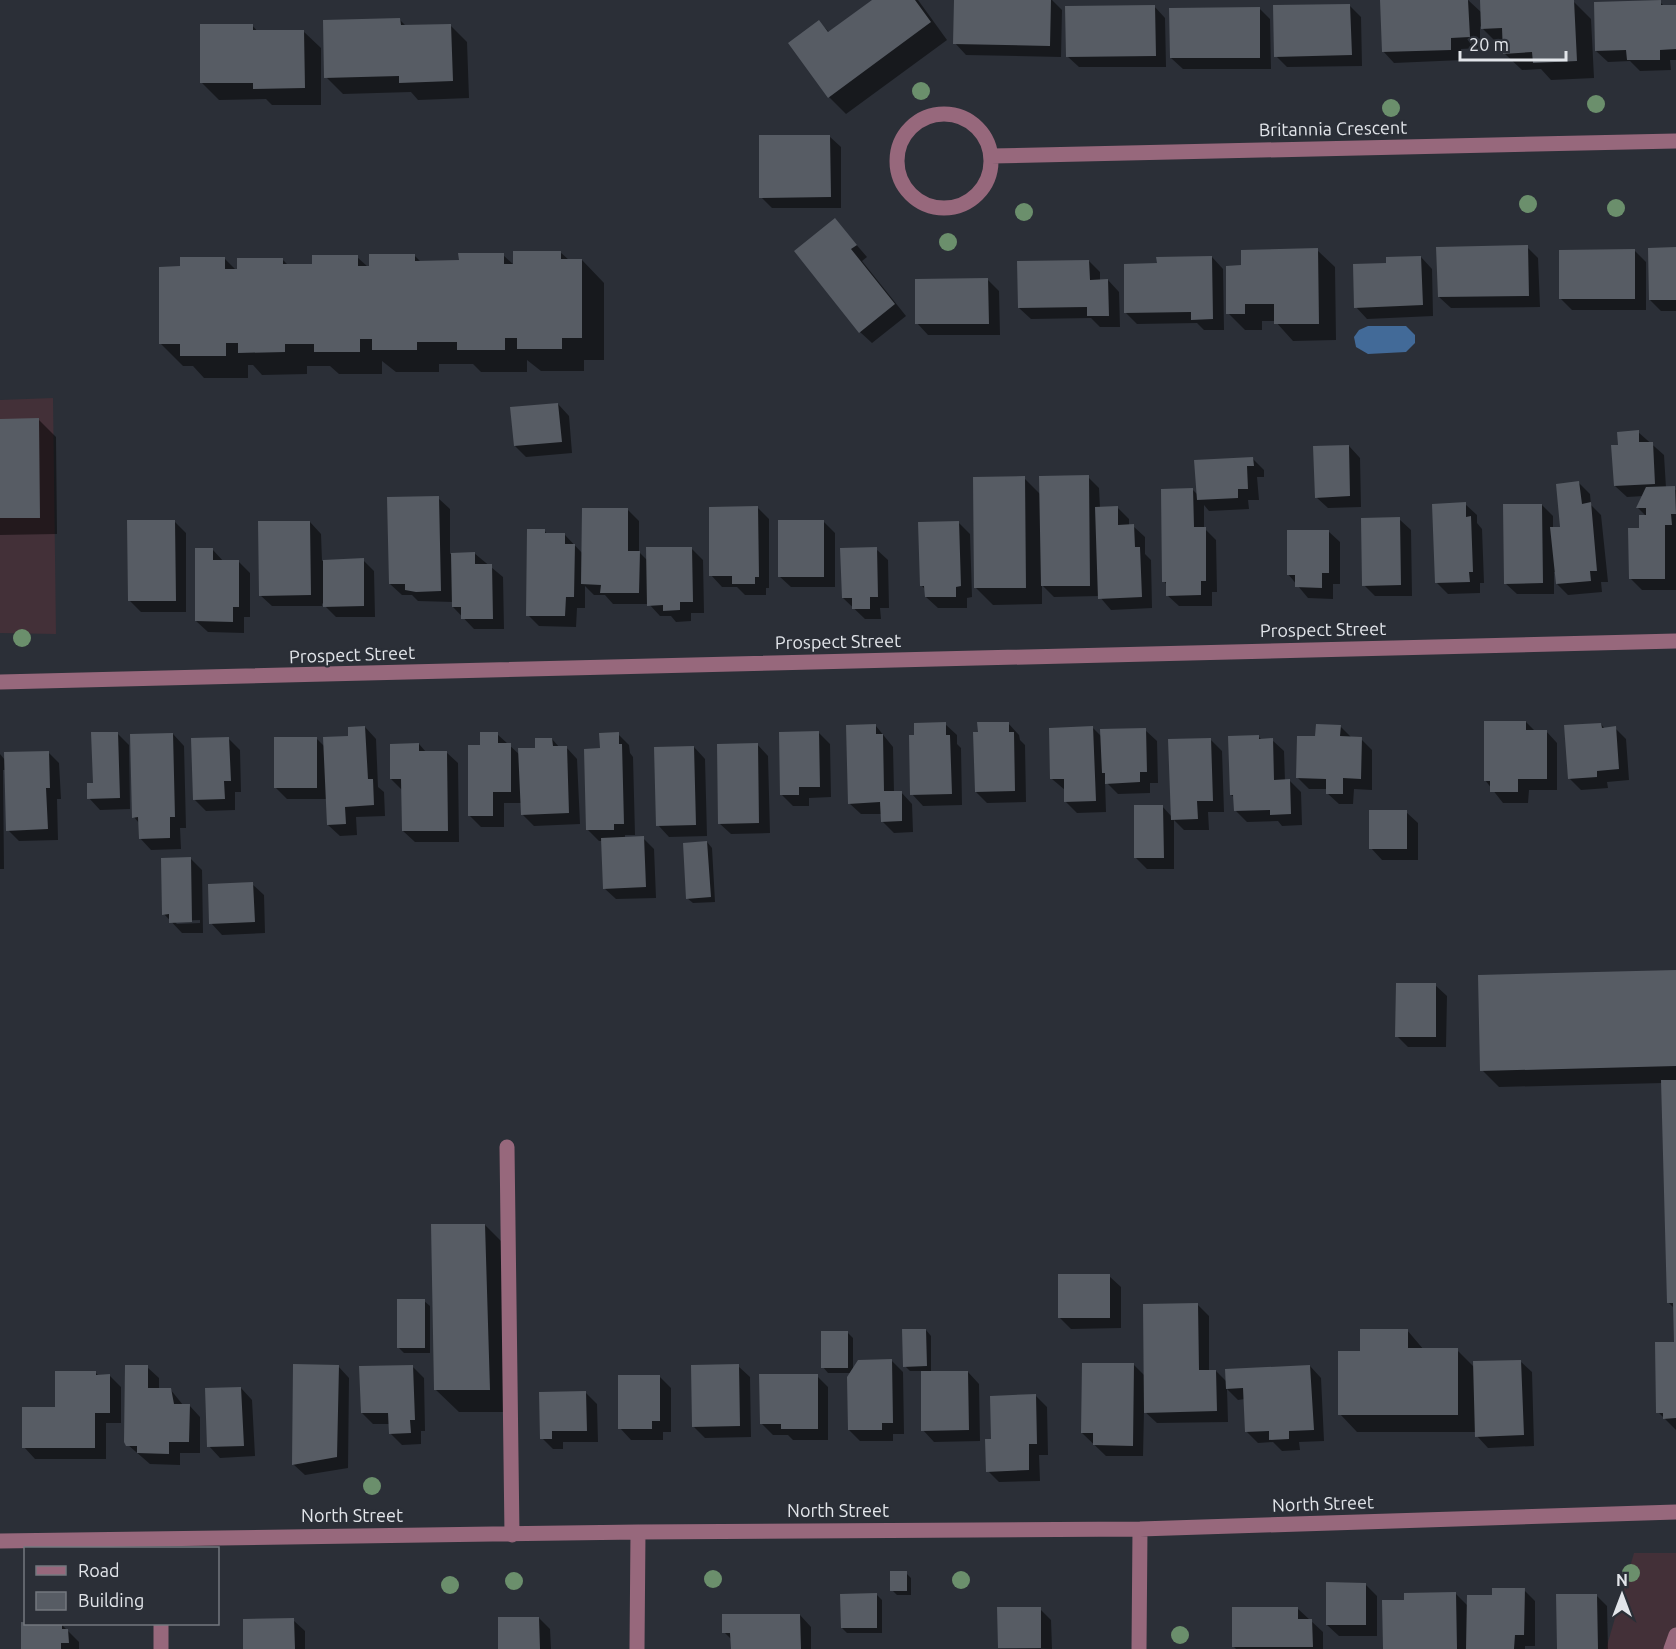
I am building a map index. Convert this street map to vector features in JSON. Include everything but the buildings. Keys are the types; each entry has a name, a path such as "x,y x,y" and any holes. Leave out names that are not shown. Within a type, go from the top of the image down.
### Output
{"street":[{"path":"933,114 950,114 971,122 983,133 991,156 990,173 984,188 972,199 952,208 924,204 902,183 897,168 897,152 904,135 915,123 933,114"},
{"name":"Britannia Crescent","path":"991,156 1676,141"},
{"name":"Prospect Street","path":"0,682 1676,641"},
{"path":"507,1147 512,1535"},
{"name":"North Street","path":"0,1541 161,1543 638,1532 1140,1529 1676,1512"},
{"path":"1139,1649 1140,1529"},
{"path":"637,1649 638,1532"},
{"path":"161,1625 161,1649"},
{"path":"1671,1649 1676,1635"}],"shaded area":[{"path":"53,398 56,634 0,633 0,400"},
{"path":"1634,1553 1676,1553 1676,1649 1606,1649"}],"water":[{"path":"1368,326 1406,326 1415,335 1415,343 1406,352 1368,354 1356,347 1354,337 1359,330"}]}
